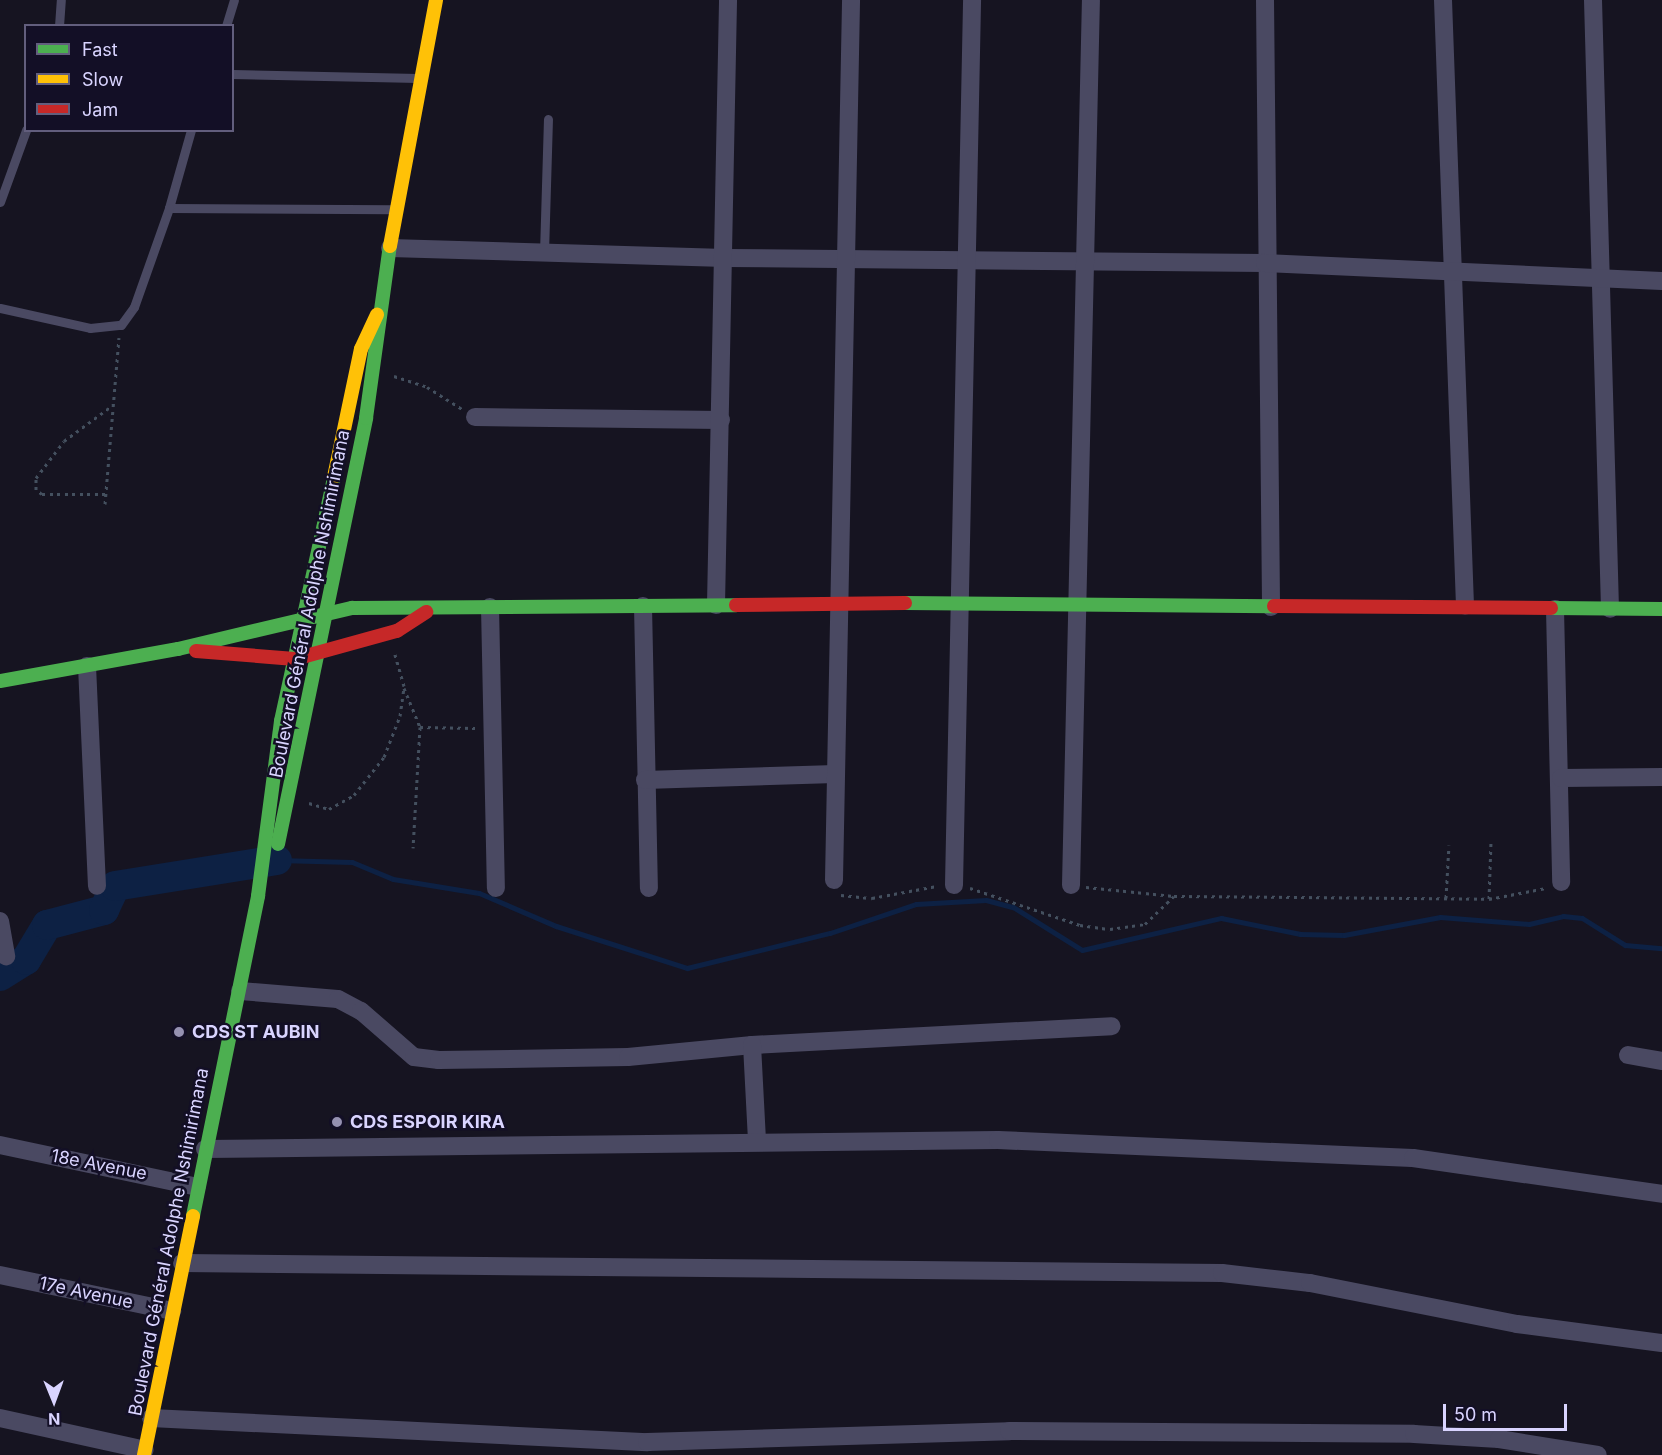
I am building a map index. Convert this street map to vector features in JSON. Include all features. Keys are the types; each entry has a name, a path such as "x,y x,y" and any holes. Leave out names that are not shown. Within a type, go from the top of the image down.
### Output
{"main road":[{"name":"Boulevard Général Adolphe Nshimirimana","path":"258,896 290,797 329,610 375,354 377,314 395,210 436,0"},
{"name":"Boulevard Général Adolphe Nshimirimana","path":"145,1452 197,1187 240,991 258,896 269,794 295,659 361,349 377,314"},
{"path":"0,681 178,649 329,610 426,612 490,608 956,603 1662,609"},
{"path":"178,649 295,659 318,655 397,631 426,612"}],"street":[{"path":"716,605 725,258 728,0"},
{"path":"834,880 851,0"},
{"path":"954,885 956,603 972,0"},
{"path":"1071,885 1087,262 1091,0"},
{"path":"1264,0 1265,263 1271,607"},
{"path":"1443,0 1456,274 1465,606"},
{"path":"1593,0 1599,280 1610,609"},
{"path":"390,248 725,258 1265,263 1456,274 1662,281"},
{"path":"475,417 720,420"},
{"path":"643,606 649,888"},
{"path":"490,608 490,727 496,888"},
{"path":"1555,609 1561,778 1561,882"},
{"path":"87,666 97,886"},
{"path":"645,780 835,774"},
{"path":"1561,778 1662,777"},
{"path":"0,921 6,956"},
{"path":"240,991 338,999 361,1011 414,1057 439,1060 628,1057 752,1045 1111,1026"},
{"path":"752,1045 757,1140"},
{"path":"1628,1055 1662,1061"},
{"path":"205,1149 757,1140 998,1140 1358,1154 1503,1167 1662,1194"},
{"name":"18e Avenue","path":"0,1145 197,1187"},
{"path":"182,1263 1222,1272 1310,1283 1517,1324 1662,1343"},
{"name":"17e Avenue","path":"0,1275 172,1311"},
{"path":"0,1418 145,1452"},
{"path":"152,1418 752,1448 1009,1431 1292,1432 1488,1438 1598,1455"}],"lane":[{"path":"59,24 61,0"},
{"path":"227,24 234,0"},
{"path":"234,75 420,78"},
{"path":"544,254 548,118"},
{"path":"0,202 25,132"},
{"path":"0,308 90,328 121,325 134,307 169,208 190,132"},
{"path":"169,208 395,210"}],"path":[{"path":"105,504 121,325"},
{"path":"375,354 398,380 427,387 475,417"},
{"path":"105,494 42,494 36,490 36,478 64,441 113,405"},
{"path":"397,631 394,660 420,727 413,848"},
{"path":"290,797 329,809 354,795 384,757 400,716 404,686"},
{"path":"420,727 490,727"},
{"path":"1489,899 1491,842"},
{"path":"1446,898 1449,845"},
{"path":"834,880 842,898 954,885 1004,896 1080,925 1110,929 1145,924 1174,896"},
{"path":"1071,885 1174,896 1489,899 1532,893 1561,882"}],"waterway":[{"path":"277,860 352,862 393,879 479,893 556,926 687,968 830,933 916,904 986,900 1013,907 1082,950 1221,918 1300,934 1344,935 1440,917 1529,924 1563,916 1582,918 1625,945 1662,948"},
{"path":"0,976 26,960 47,925 104,910 115,886 277,860"}],"traffic: fast":[{"path":"278,844 366,418 390,246"},
{"path":"193,1216 258,896 281,721 334,477"},
{"path":"905,603 1274,606"},
{"path":"0,681 178,649 352,608 736,605"},
{"path":"1551,608 1662,609"}],"traffic: slow":[{"path":"390,246 436,0"},
{"path":"334,477 361,349 377,314"},
{"path":"144,1455 193,1216"}],"traffic: jam":[{"path":"736,605 905,603"},
{"path":"1274,606 1551,608"},
{"path":"196,651 295,659 397,631 426,612"}],"place":[{"name":"CDS ST AUBIN","path":"179,1032"},
{"name":"CDS ESPOIR KIRA","path":"337,1122"}]}
